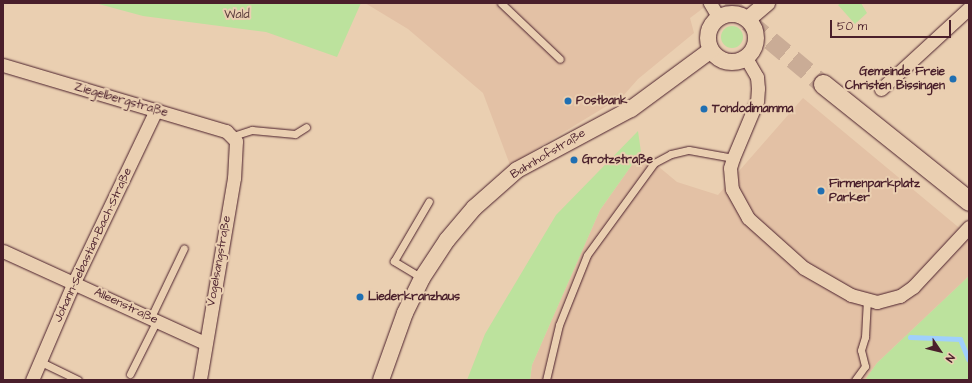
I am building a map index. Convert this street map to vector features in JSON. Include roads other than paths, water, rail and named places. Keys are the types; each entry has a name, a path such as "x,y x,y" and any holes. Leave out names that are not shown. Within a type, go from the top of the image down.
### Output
{"main road":[{"path":"823,84 969,201"}],"street":[{"path":"710,3 719,18"},
{"path":"748,20 767,3"},
{"path":"881,89 969,8"},
{"path":"734,14 748,20 753,25 756,39 755,47 746,58 739,61 724,61 711,50 708,36 710,29 719,18 734,14"},
{"name":"Bahnhofstraße","path":"381,380 405,313 422,278 460,223 517,170 631,109 711,50"},
{"path":"746,58 757,77 757,101 732,158 730,168 732,189 748,218 804,268 867,300 877,302 900,296 912,287 969,227"},
{"name":"Ziegelbergstraße","path":"3,65 226,131 234,139"},
{"name":"Johann-Sebastian-Bach-Straße","path":"32,380 74,282 156,110"},
{"name":"Vogelsangstraße","path":"200,380 205,343 234,178 234,139"},
{"name":"Alleenstraße","path":"3,251 154,318 205,343"}],"lane":[{"path":"501,3 560,59"},
{"path":"234,139 252,130 295,134 306,128"},
{"path":"546,380 559,325 586,255 654,163 671,154 689,150 732,158"},
{"path":"422,278 394,261 429,201"},
{"path":"130,374 184,248"},
{"path":"855,380 865,366 861,350 865,337 867,300"},
{"path":"41,362 78,380"}],"waterway":[{"path":"910,337 960,339 968,359"}],"tunnel":[{"path":"726,3 823,84"}],"place":[{"name":"Gemeinde Freie Christen Bissingen","path":"953,79"},
{"name":"Postbank","path":"568,101"},
{"name":"Tondodimamma","path":"704,109"},
{"name":"Grotzstraße","path":"574,160"},
{"name":"Firmenparkplatz Parker","path":"821,191"},
{"name":"Liederkranzhaus","path":"360,297"}],"park label":[{"name":"Wald","path":"237,15"}]}
